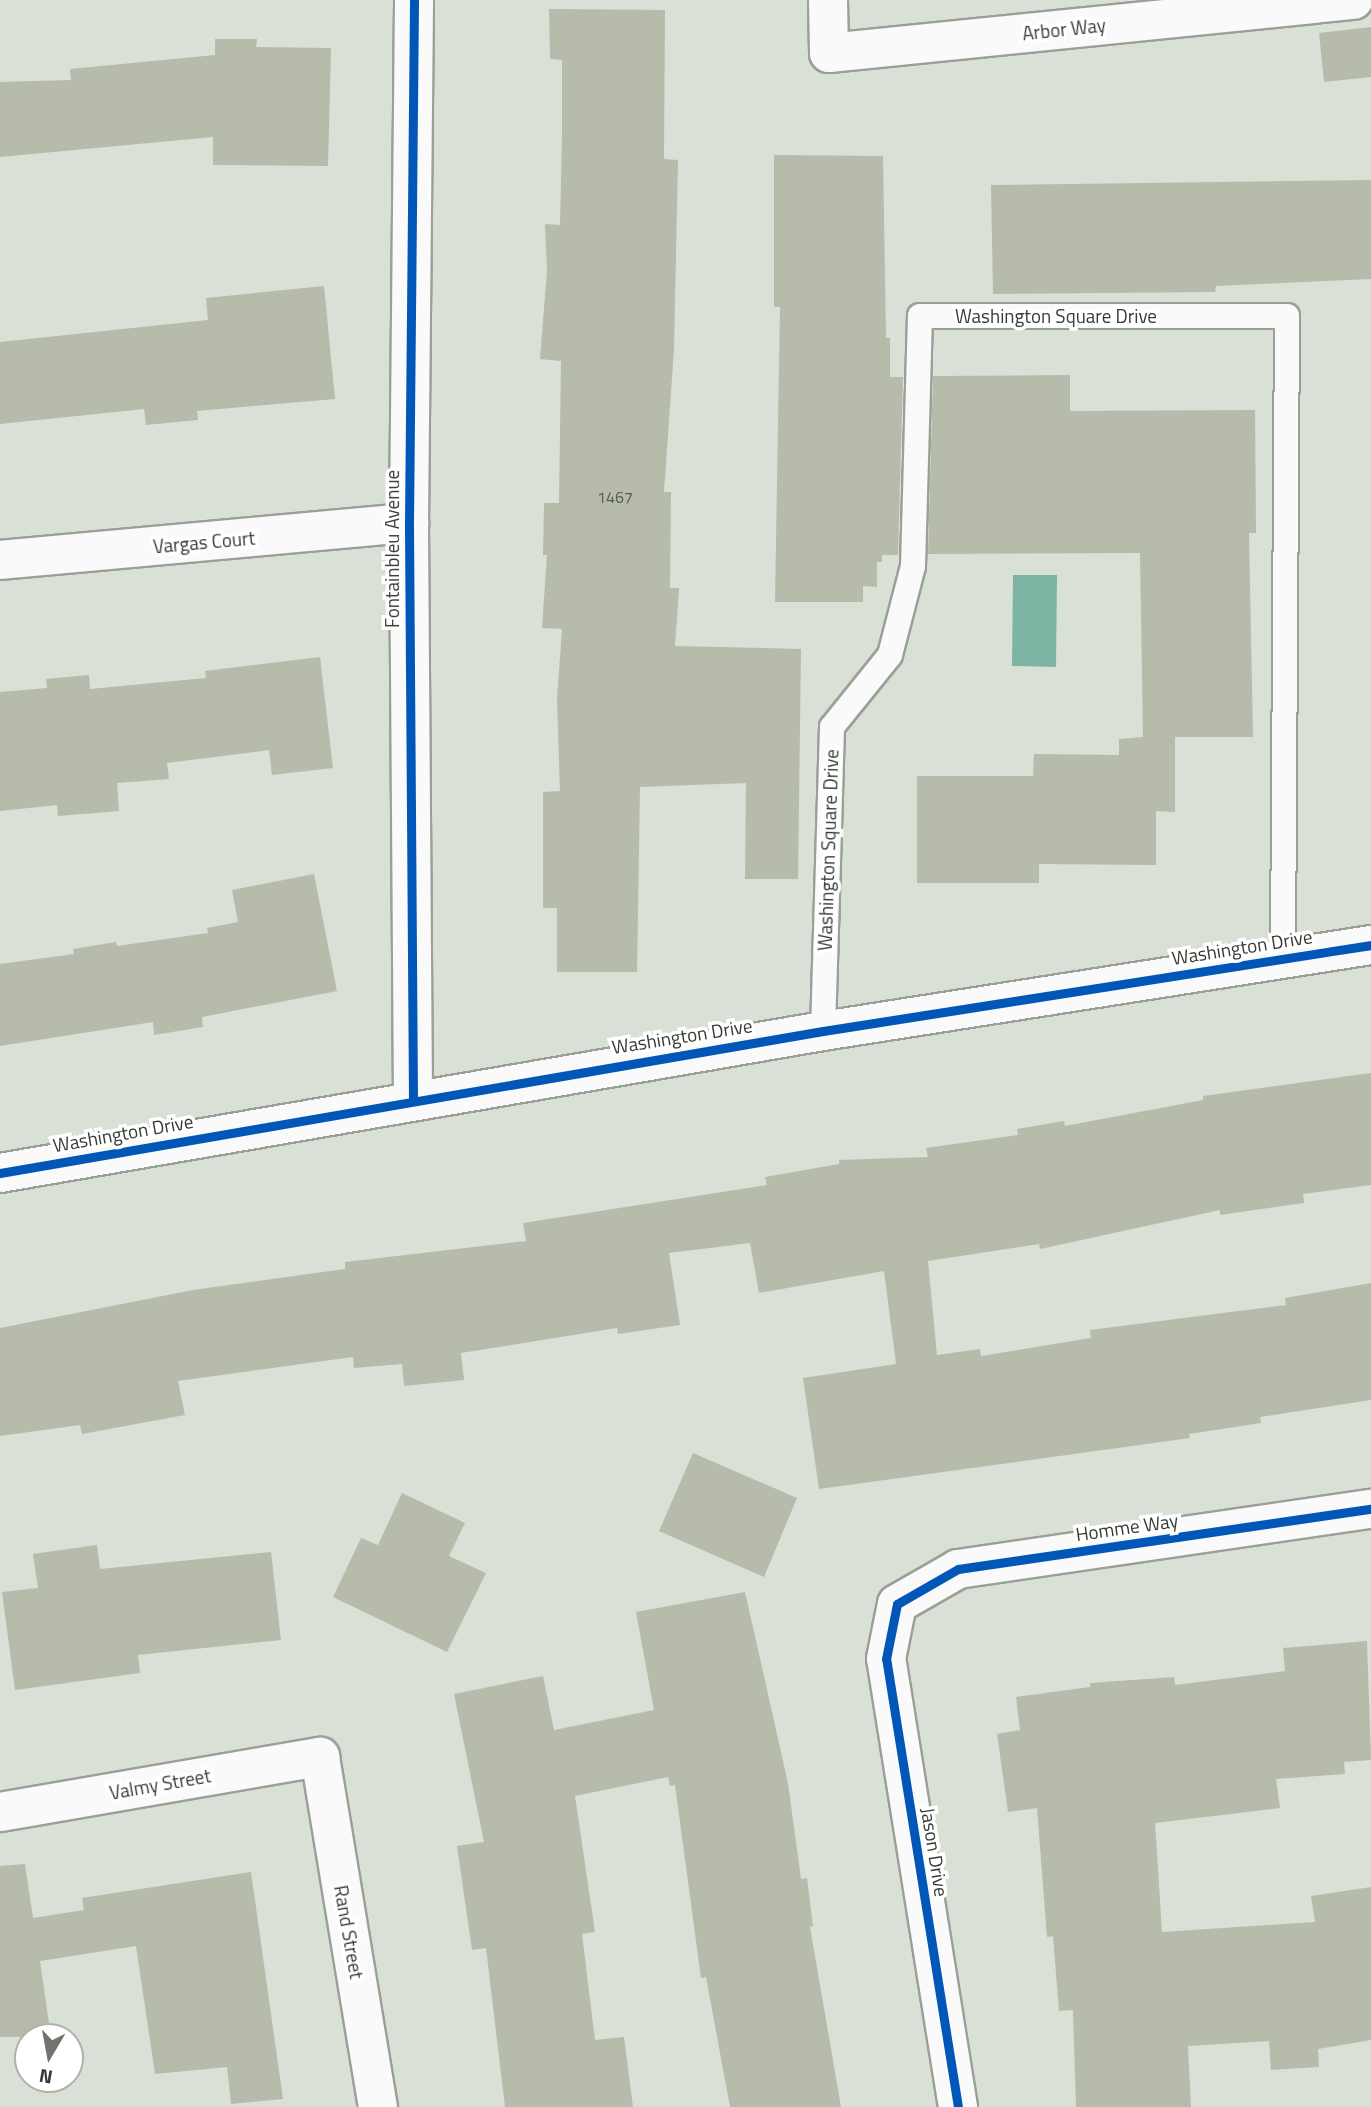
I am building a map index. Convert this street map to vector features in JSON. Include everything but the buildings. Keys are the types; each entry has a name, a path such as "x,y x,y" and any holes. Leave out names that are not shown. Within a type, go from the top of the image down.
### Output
{"street":[{"name":"Fontainbleu Avenue","path":"413,1099 408,523 414,0"},
{"name":"Arbor Way","path":"828,0 829,53 1353,0"},
{"name":"Vargas Court","path":"0,560 408,523"},
{"name":"Washington Drive","path":"0,1172 413,1099 823,1031 1371,945"},
{"name":"Homme Way","path":"897,1604 958,1569 1371,1509"},
{"name":"Jason Drive","path":"897,1604 886,1659 958,2107"},
{"name":"Valmy Street","path":"0,1812 320,1757"},
{"name":"Rand Street","path":"320,1757 379,2107"}],"lane":[{"name":"Washington Square Drive","path":"823,1031 832,727 890,655 912,566 920,316 1287,316 1283,958"}],"water":[{"path":"1013,575 1057,575 1056,667 1012,666"}],"cycle path":[{"path":"413,1099 409,523 414,0"},
{"path":"0,1173 823,1031 1371,945"},
{"path":"958,2107 886,1659 897,1604 958,1569 1371,1509"}]}
